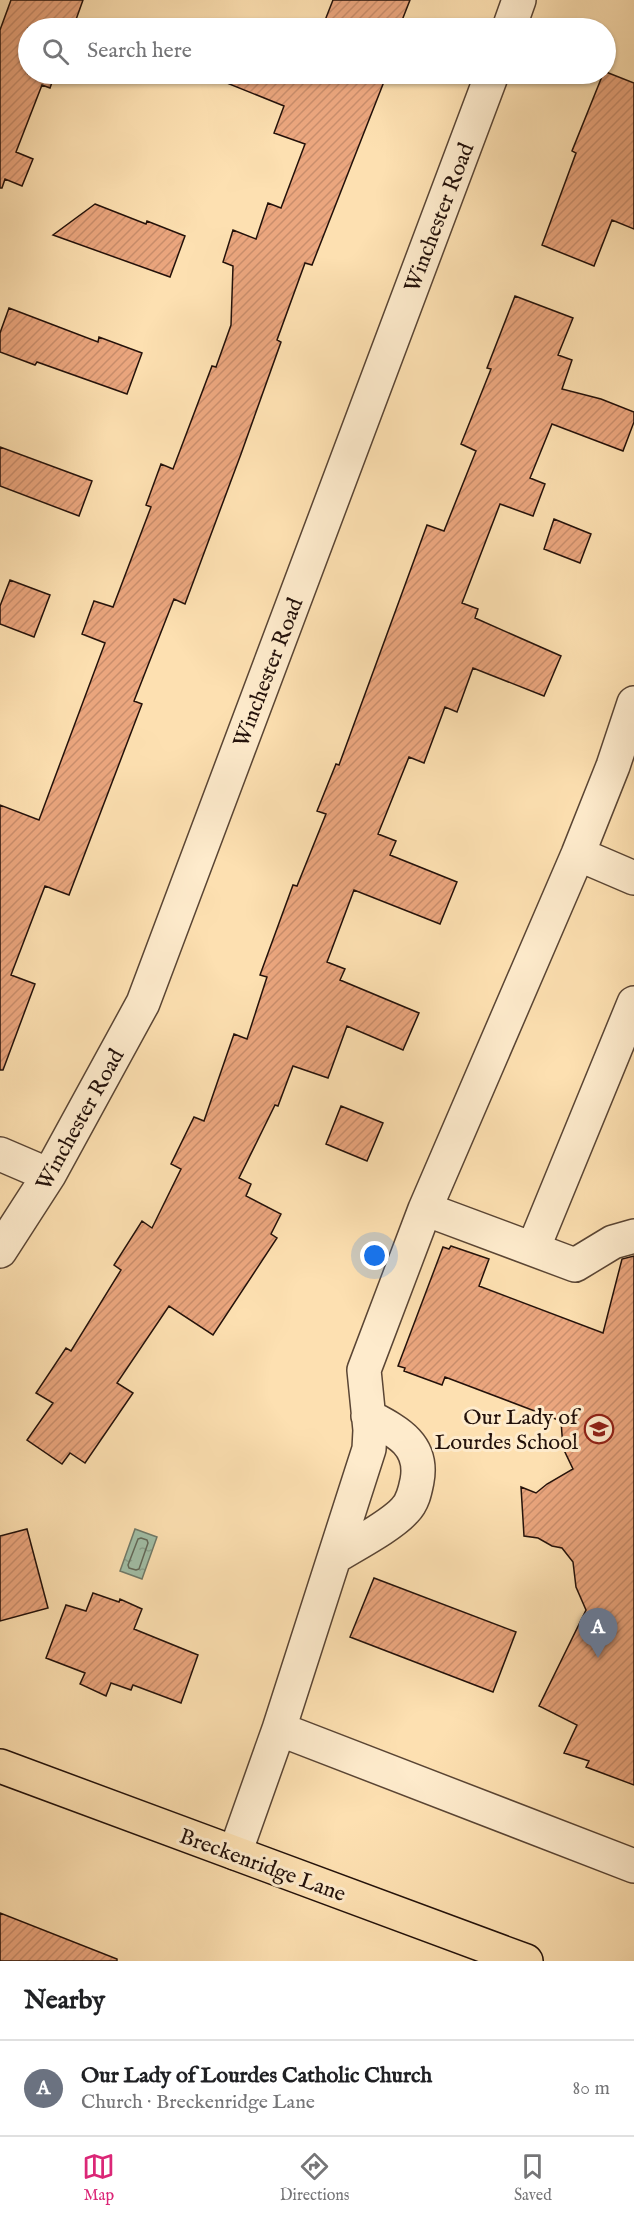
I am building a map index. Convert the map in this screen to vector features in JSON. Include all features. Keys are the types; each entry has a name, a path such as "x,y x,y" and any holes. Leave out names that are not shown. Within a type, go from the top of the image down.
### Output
{"main road":[{"name":"Breckenridge Lane","path":"0,1766 526,1961"}],"street":[{"path":"513,18 519,0"},
{"name":"Winchester Road","path":"0,1251 49,1175 143,1003 488,84"},
{"path":"235,1853 279,1729 369,1449 370,1430 364,1370 425,1209 578,854 623,770 634,703"},
{"path":"578,854 634,878"},
{"path":"533,1249 634,1003"},
{"path":"0,1154 49,1175"},
{"path":"425,1209 575,1265 613,1242 634,1236"},
{"path":"335,1557 405,1510 415,1495 418,1473 416,1453 392,1428 368,1416"},
{"path":"279,1729 634,1866"}],"water":[{"path":"135,1529 157,1537 142,1579 120,1571"}],"building":[{"path":"11,0 83,0 77,18 18,18 18,84 51,84 50,88 42,85 16,152 33,159 22,186 5,179 2,188 0,188 0,30"},
{"path":"333,0 410,0 403,18 326,18"},
{"path":"616,76 634,83 634,229 612,220 594,266 542,245 576,153 572,151 599,84 616,84"},
{"path":"229,84 383,84 312,265 305,263 277,340 281,342 185,604 174,599 134,701 142,704 69,895 45,886 11,975 35,984 3,1070 0,1070 0,805 39,820 105,643 82,634 94,601 113,607 151,507 146,505 161,464 173,469 212,366 216,367 231,325 233,266 223,262 233,230 256,239 268,203 281,208 305,144 274,133 284,106"},
{"path":"95,204 185,236 170,277 53,235"},
{"path":"515,296 573,318 558,355 572,360 562,389 601,399 634,412 634,422 623,451 552,424 530,478 545,484 533,516 500,504 462,603 478,609 475,618 561,656 544,696 473,668 457,712 445,707 424,763 409,757 378,834 396,841 390,855 457,882 440,924 354,890 327,962 345,969 340,980 419,1013 403,1050 347,1026 328,1078 293,1066 278,1106 275,1105 239,1178 251,1184 246,1196 281,1214 271,1234 277,1238 213,1335 169,1306 117,1383 133,1393 85,1463 70,1453 62,1464 27,1440 53,1403 36,1393 66,1348 71,1351 121,1270 114,1265 142,1221 152,1228 181,1169 171,1164 194,1117 204,1121 234,1034 247,1039 267,977 260,975 293,885 297,886 326,814 317,811 336,764 339,765 427,525 444,531 476,451 461,444 491,369 487,368"},
{"path":"9,308 98,342 99,337 142,353 127,394 37,362 35,365 0,352 0,333"},
{"path":"0,447 92,481 79,516 0,486"},
{"path":"554,519 591,534 580,563 544,549"},
{"path":"10,580 50,595 34,637 0,624 0,606"},
{"path":"341,1106 383,1123 367,1161 326,1144"},
{"name":"Our Lady of Lourdes School","path":"451,1246 489,1259 479,1286 603,1333 622,1259 634,1256 634,1785 586,1767 589,1761 564,1753 577,1725 539,1706 586,1610 576,1587 573,1562 562,1548 552,1546 538,1538 524,1536 521,1487 536,1493 573,1469 563,1448 561,1421 445,1377 442,1385 404,1371 405,1368 398,1366 443,1247 449,1249"},
{"path":"27,1529 48,1608 0,1621 0,1536"},
{"path":"374,1578 516,1632 493,1692 350,1637"},
{"path":"93,1593 119,1602 120,1599 142,1609 134,1629 198,1655 181,1703 133,1685 131,1690 111,1683 106,1696 80,1684 85,1673 46,1658 66,1605 86,1611"},
{"path":"0,1913 117,1959 117,1961 0,1961"}],"place":[{"name":"Our Lady of Lourdes School","path":"599,1429"},
{"name":"Our Lady of Lourdes Catholic Church","path":"598,1658"}]}
